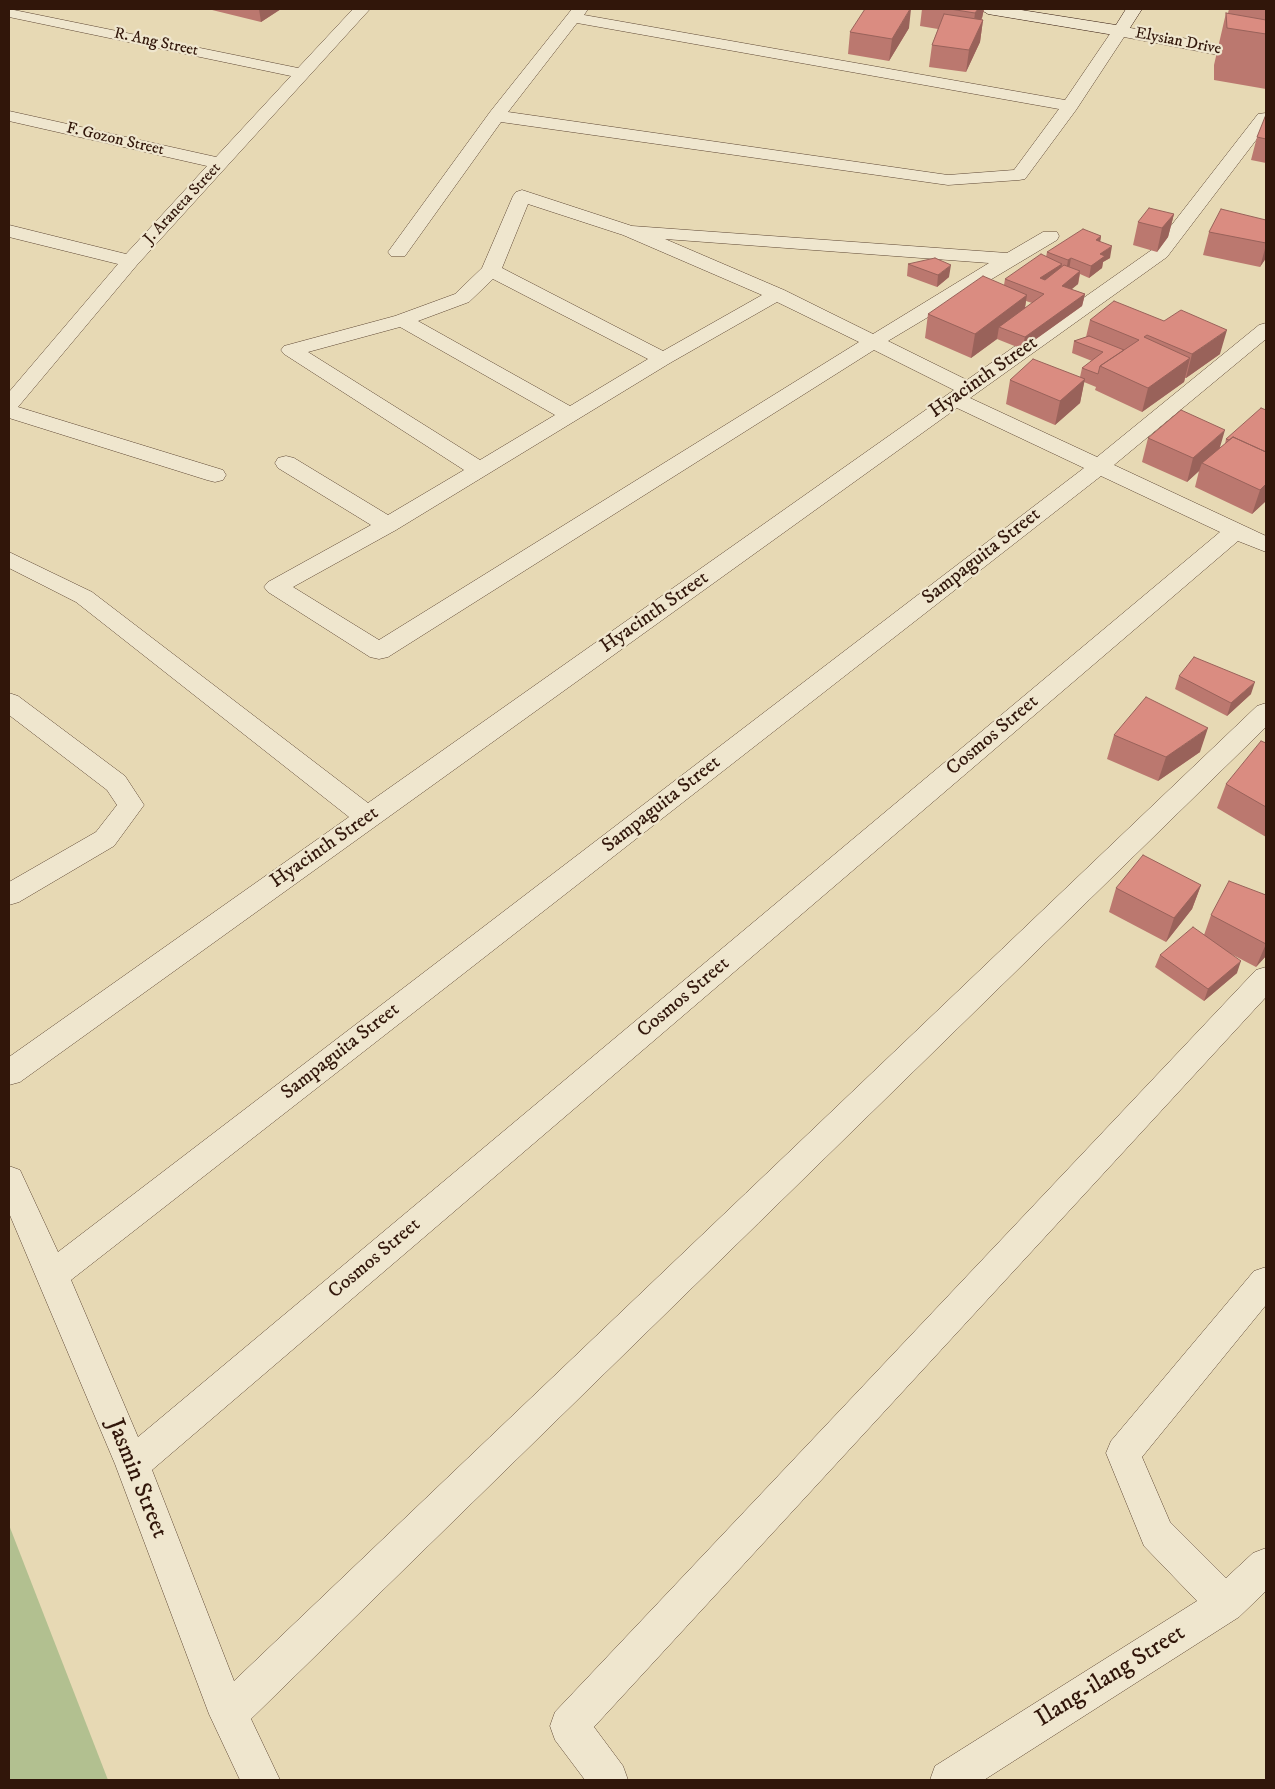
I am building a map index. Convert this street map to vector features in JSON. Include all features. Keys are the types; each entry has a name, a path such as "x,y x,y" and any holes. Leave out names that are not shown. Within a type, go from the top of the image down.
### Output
{"street":[{"name":"J. Araneta Street","path":"9,405 130,261 362,9"},
{"name":"Elysian Drive","path":"988,9 1120,31 1266,59"},
{"path":"496,116 948,180 1019,175 1070,106 1134,9"},
{"name":"R. Ang Street","path":"9,12 303,74"},
{"path":"398,252 496,116 577,13 1070,106"},
{"name":"F. Gozon Street","path":"9,116 220,164"},
{"name":"Hyacinth Street","path":"9,1073 1160,253 1266,118"},
{"path":"480,470 291,350 402,320 462,298 491,270 522,196 630,231 777,294 873,342 962,394 1098,466 1266,545"},
{"path":"9,231 130,261"},
{"path":"630,231 1010,259"},
{"path":"777,294 664,359 388,525 276,587 379,652 873,342 1050,236"},
{"path":"491,270 664,359"},
{"path":"402,320 570,415"},
{"name":"Sampaguita Street","path":"53,1275 1098,466 1266,329"},
{"path":"9,411 215,475"},
{"path":"286,463 388,525"},
{"name":"Cosmos Street","path":"132,1464 1236,531"},
{"path":"9,559 84,597 368,817"},
{"path":"9,702 116,784 131,805 105,839 9,894"},
{"path":"228,1714 1266,712"},
{"path":"610,1780 569,1726 1266,978"},
{"name":"Jasmin Street","path":"9,1179 53,1275 132,1464 228,1714 260,1780"},
{"path":"1226,1604 1157,1534 1123,1453 1266,1281"},
{"name":"Ilang-ilang Street","path":"949,1780 1226,1604 1266,1566"}],"green space":[{"path":"9,1525 108,1780 9,1780"}],"building":[{"path":"865,9 910,9 892,39 850,32"},
{"path":"950,9 978,9 975,13"},
{"path":"1226,13 1266,20 1266,34 1227,28"},
{"path":"944,14 983,20 969,50 932,45"},
{"path":"1266,117 1266,139 1257,137"},
{"path":"1149,208 1174,214 1162,228 1138,222"},
{"path":"1221,209 1266,220 1266,243 1209,232"},
{"path":"1083,229 1101,236 1096,240 1112,246 1100,254 1105,256 1091,266 1071,258 1068,260 1047,252"},
{"path":"1041,254 1062,264 1040,278 1045,280 1064,265 1080,271 1062,286 1085,294 1025,337 999,327 1044,294 1005,279"},
{"path":"935,258 951,265 938,275 908,264"},
{"path":"983,276 1027,295 975,334 928,314"},
{"path":"1114,301 1164,321 1181,310 1227,330 1192,354 1147,335 1144,337 1190,358 1148,388 1100,366 1139,340 1090,320"},
{"path":"1089,336 1124,350 1100,366 1098,374 1082,368 1103,352 1074,341"},
{"path":"1033,359 1085,379 1060,401 1010,380"},
{"path":"1261,408 1266,410 1266,452 1233,437 1229,440 1226,439"},
{"path":"1181,410 1225,430 1193,458 1148,438"},
{"path":"1233,437 1266,452 1266,484 1260,490 1202,463"},
{"path":"1194,657 1255,682 1231,703 1179,676"},
{"path":"1146,697 1208,728 1166,757 1114,735"},
{"path":"1261,741 1266,743 1266,807 1226,784"},
{"path":"1143,855 1201,885 1174,918 1116,888"},
{"path":"1229,881 1266,895 1266,944 1211,915"},
{"path":"1193,927 1241,961 1208,989 1160,955"}]}
